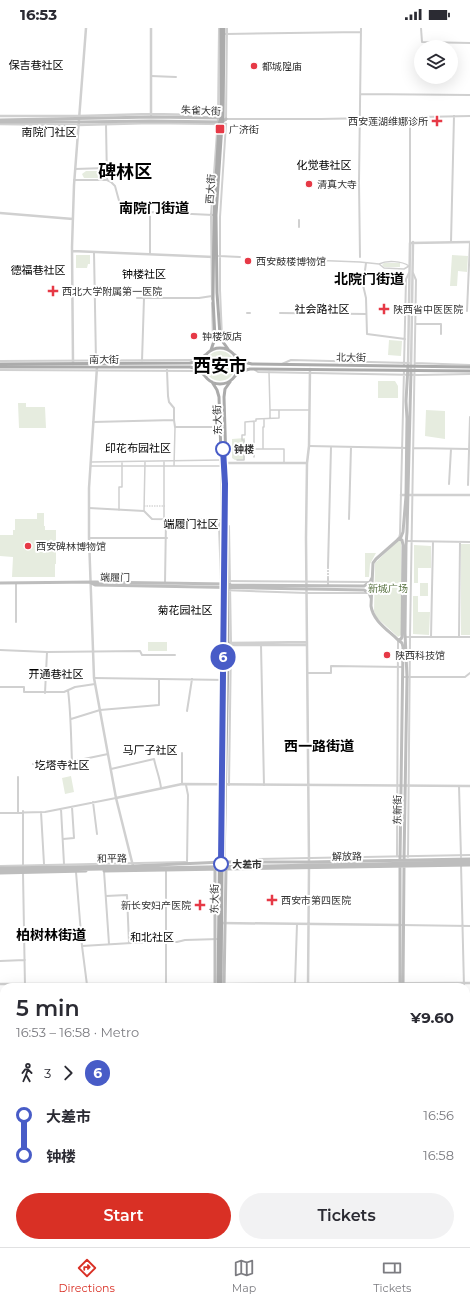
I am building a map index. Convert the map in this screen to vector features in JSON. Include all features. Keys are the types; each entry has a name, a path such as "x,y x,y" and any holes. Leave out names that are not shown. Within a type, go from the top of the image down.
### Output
{"main road":[{"name":"西大街","path":"211,350 215,336 212,297 216,257 216,215 225,34 223,28"},
{"name":"西大街","path":"223,28 221,121 213,215 220,333 224,344 228,349"},
{"name":"朱雀大街","path":"0,122 202,118 221,121"},
{"name":"朱雀大街","path":"151,119 221,121"},
{"path":"202,372 205,376 212,382 222,384 230,382 236,375 239,365 235,355 228,349 221,347 211,350 205,355 202,366 205,376"},
{"name":"南大街","path":"0,367 73,362 97,365 143,362 190,363 197,362 205,355"},
{"name":"北大街","path":"235,355 248,363 470,366"},
{"path":"229,586 307,592 364,590 369,593 372,609 376,618 398,640 404,635 405,544 408,532 409,496 410,364"},
{"name":"南大街","path":"0,367 97,365 190,367 196,368 202,372"},
{"name":"北大街","path":"236,375 244,370 252,368 310,371 470,373"},
{"name":"东大街","path":"212,382 218,395 220,427 225,680 224,785 217,939 220,983"},
{"name":"东大街","path":"225,680 229,644 229,586 224,397 225,389 230,382"},
{"path":"371,600 373,582 372,566 374,561 401,537 409,496"},
{"path":"398,539 402,540 405,544"},
{"path":"229,586 306,584 364,586 370,582 372,577"},
{"name":"端履门","path":"0,583 229,586"},
{"name":"东新街","path":"402,861 407,786 408,677 404,635"},
{"name":"东新街","path":"398,640 403,647 399,786 402,861 402,983"},
{"name":"解放路","path":"221,866 470,859"},
{"path":"309,863 461,860 470,865"},
{"name":"解放路","path":"461,860 470,862"},
{"name":"解放路","path":"221,866 246,862 309,863"},
{"name":"和平路","path":"23,869 44,866 64,866 104,869 133,864 187,863 221,866"},
{"name":"东大街","path":"220,983 223,923 221,866"},
{"name":"和平路","path":"0,869 166,869 221,866"},
{"path":"23,869 76,872 104,869"}],"street":[{"path":"0,361 73,362 72,251 74,180 86,28"},
{"path":"150,28 151,119"},
{"path":"360,257 361,28"},
{"path":"421,28 422,42 470,43"},
{"path":"225,34 361,32"},
{"path":"151,76 176,77"},
{"path":"361,94 470,95"},
{"path":"0,116 106,121 151,119"},
{"path":"451,242 454,116"},
{"path":"221,121 470,116"},
{"path":"410,117 412,242 410,364"},
{"path":"0,122 151,119"},
{"path":"106,121 107,180"},
{"path":"75,169 106,168"},
{"path":"74,180 107,180 115,186 121,208 147,210 150,212 213,215"},
{"path":"150,212 150,254"},
{"path":"0,213 73,219"},
{"path":"299,220 299,227"},
{"path":"412,242 470,242 467,311"},
{"path":"398,539 400,534 402,448 410,364 416,324 416,280 409,266 412,242"},
{"path":"72,251 240,257"},
{"path":"61,809 64,866 133,864 116,798 94,678 89,538 89,488 97,365 94,252"},
{"path":"258,258 379,264 384,262 404,262 409,266"},
{"path":"366,263 363,285 366,298 367,334 407,339"},
{"path":"379,264 384,268 404,269 409,266"},
{"path":"410,364 407,339 411,272"},
{"path":"137,298 212,297"},
{"path":"143,362 144,298"},
{"path":"280,313 366,314"},
{"path":"416,324 441,324 441,334"},
{"path":"97,365 202,372"},
{"path":"252,368 258,372 310,371 309,446 307,463 306,584 309,786 308,983"},
{"path":"168,370 168,396 169,402 174,408 174,466"},
{"path":"269,372 270,419"},
{"path":"270,410 310,410"},
{"path":"254,457 254,422 256,422 256,419 279,418 279,410"},
{"path":"468,485 470,417"},
{"path":"263,449 264,419"},
{"path":"94,422 174,420"},
{"path":"226,463 244,460 244,440 242,440 242,435 245,434 246,422 254,422"},
{"path":"175,427 220,427"},
{"path":"309,446 469,449"},
{"path":"328,567 332,446"},
{"path":"349,518 351,447"},
{"path":"254,449 284,449 284,463"},
{"path":"449,484 451,449"},
{"path":"237,456 237,461"},
{"path":"90,462 174,462 221,460"},
{"path":"237,461 307,463"},
{"path":"119,510 119,487 122,486 122,462"},
{"path":"144,511 145,462"},
{"path":"164,462 166,538 165,585"},
{"path":"90,466 221,466"},
{"path":"401,495 470,495"},
{"path":"408,677 411,541 409,496"},
{"path":"89,508 144,511 152,519 222,520"},
{"path":"89,538 166,538"},
{"path":"405,544 411,541 470,542"},
{"path":"431,638 433,542"},
{"path":"459,636 460,542"},
{"path":"328,578 328,584"},
{"path":"16,583 16,622"},
{"path":"222,586 229,586"},
{"path":"404,635 410,637 431,638 459,636 470,637"},
{"path":"398,640 399,786"},
{"path":"229,644 307,643"},
{"path":"229,644 261,645 307,643"},
{"path":"224,785 229,644"},
{"path":"261,645 264,785"},
{"path":"0,650 47,652 140,651 142,655 175,655"},
{"path":"45,693 47,652"},
{"path":"307,673 331,673 331,666 403,667"},
{"path":"403,677 465,677 470,673"},
{"path":"94,678 225,680 224,785"},
{"path":"71,719 100,710 159,705 159,679"},
{"path":"187,711 192,679"},
{"path":"0,687 24,687 24,692 45,693 64,692 75,687 95,684"},
{"path":"68,690 71,719 72,762"},
{"path":"182,753 184,785 188,795 187,863"},
{"path":"33,764 55,765 108,754"},
{"path":"111,769 154,759 161,788"},
{"path":"18,777 18,812"},
{"path":"0,813 23,811 41,812 61,809 161,788 184,785 470,786"},
{"path":"458,786 464,983"},
{"path":"93,802 97,834"},
{"path":"63,839 74,838 72,807"},
{"path":"23,811 25,983"},
{"path":"41,812 44,866"},
{"path":"461,860 470,855"},
{"path":"104,869 109,944"},
{"path":"166,869 166,983"},
{"path":"76,872 82,946 87,983"},
{"path":"106,896 127,895 129,942"},
{"path":"223,923 470,926"},
{"path":"295,983 297,924"},
{"path":"82,946 129,942 178,942 185,940 217,939"},
{"path":"0,961 25,960"}],"green space":[{"path":"86,171 104,172 104,177 84,178 82,174"},
{"path":"76,255 90,255 90,264 88,264 87,268 76,268"},
{"path":"452,255 468,256 467,272 458,271 457,286 450,286"},
{"path":"384,263 400,263 400,267 384,267 382,265"},
{"path":"389,340 402,341 401,356 388,355"},
{"path":"220,351 231,355 235,366 231,377 220,381 209,377 205,366 209,355"},
{"path":"378,381 395,381 398,386 398,398 378,398"},
{"path":"18,403 26,403 26,407 45,407 46,428 19,428"},
{"path":"426,410 445,411 445,439 425,436"},
{"path":"245,438 245,460 235,460 232,458 232,439"},
{"name":"西安碑林博物馆","path":"37,513 44,513 45,530 56,530 55,577 12,577 13,557 0,556 0,535 13,535 13,530 15,530 15,519 37,519"},
{"name":"新城广场","path":"399,540 401,541 401,635 398,637 376,617 374,611 375,563"},
{"path":"461,544 470,544 470,635 461,635"},
{"path":"414,545 431,546 431,568 418,568 418,583 414,583"},
{"path":"365,553 376,553 370,564 369,577 365,577"},
{"path":"420,583 428,583 428,596 420,596"},
{"path":"413,596 418,596 418,612 430,612 429,635 413,634"},
{"path":"148,642 167,642 167,651 148,651"},
{"path":"71,776 74,792 65,794 62,778"}],"water":[{"path":"383,583 387,583 391,589 387,595 383,595 379,591 379,587"}],"tunnel":[{"path":"144,506 165,506"},
{"path":"328,567 328,578"}],"metro line":[{"name":"6","path":"221,864 225,484 223,449"}],"place":[{"name":"都城隍庙","path":"254,66"},
{"name":"西安莲湖维娜诊所","path":"437,121"},
{"name":"广济街","path":"220,129"},
{"name":"清真大寺","path":"309,184"},
{"name":"西安鼓楼博物馆","path":"248,261"},
{"name":"西北大学附属第一医院","path":"53,291"},
{"name":"陕西省中医医院","path":"384,309"},
{"name":"钟楼饭店","path":"194,336"},
{"name":"钟楼","path":"223,449"},
{"name":"西安碑林博物馆","path":"28,546"},
{"name":"陕西科技馆","path":"387,655"},
{"name":"大差市","path":"221,864"},
{"name":"西安市第四医院","path":"272,900"},
{"name":"新长安妇产医院","path":"200,905"}],"district":[{"name":"保吉巷社区","path":"36,65"},
{"name":"南院门社区","path":"49,132"},
{"name":"化觉巷社区","path":"324,165"},
{"name":"碑林区","path":"125,172"},
{"name":"南院门街道","path":"154,208"},
{"name":"德福巷社区","path":"38,270"},
{"name":"钟楼社区","path":"144,274"},
{"name":"北院门街道","path":"369,279"},
{"name":"社会路社区","path":"322,309"},
{"name":"西安市","path":"220,366"},
{"name":"印花布园社区","path":"138,448"},
{"name":"端履门社区","path":"191,524"},
{"name":"菊花园社区","path":"185,610"},
{"name":"开通巷社区","path":"56,674"},
{"name":"西一路街道","path":"319,746"},
{"name":"马厂子社区","path":"150,750"},
{"name":"圪塔寺社区","path":"62,765"},
{"name":"柏树林街道","path":"51,935"},
{"name":"和北社区","path":"152,937"}]}
